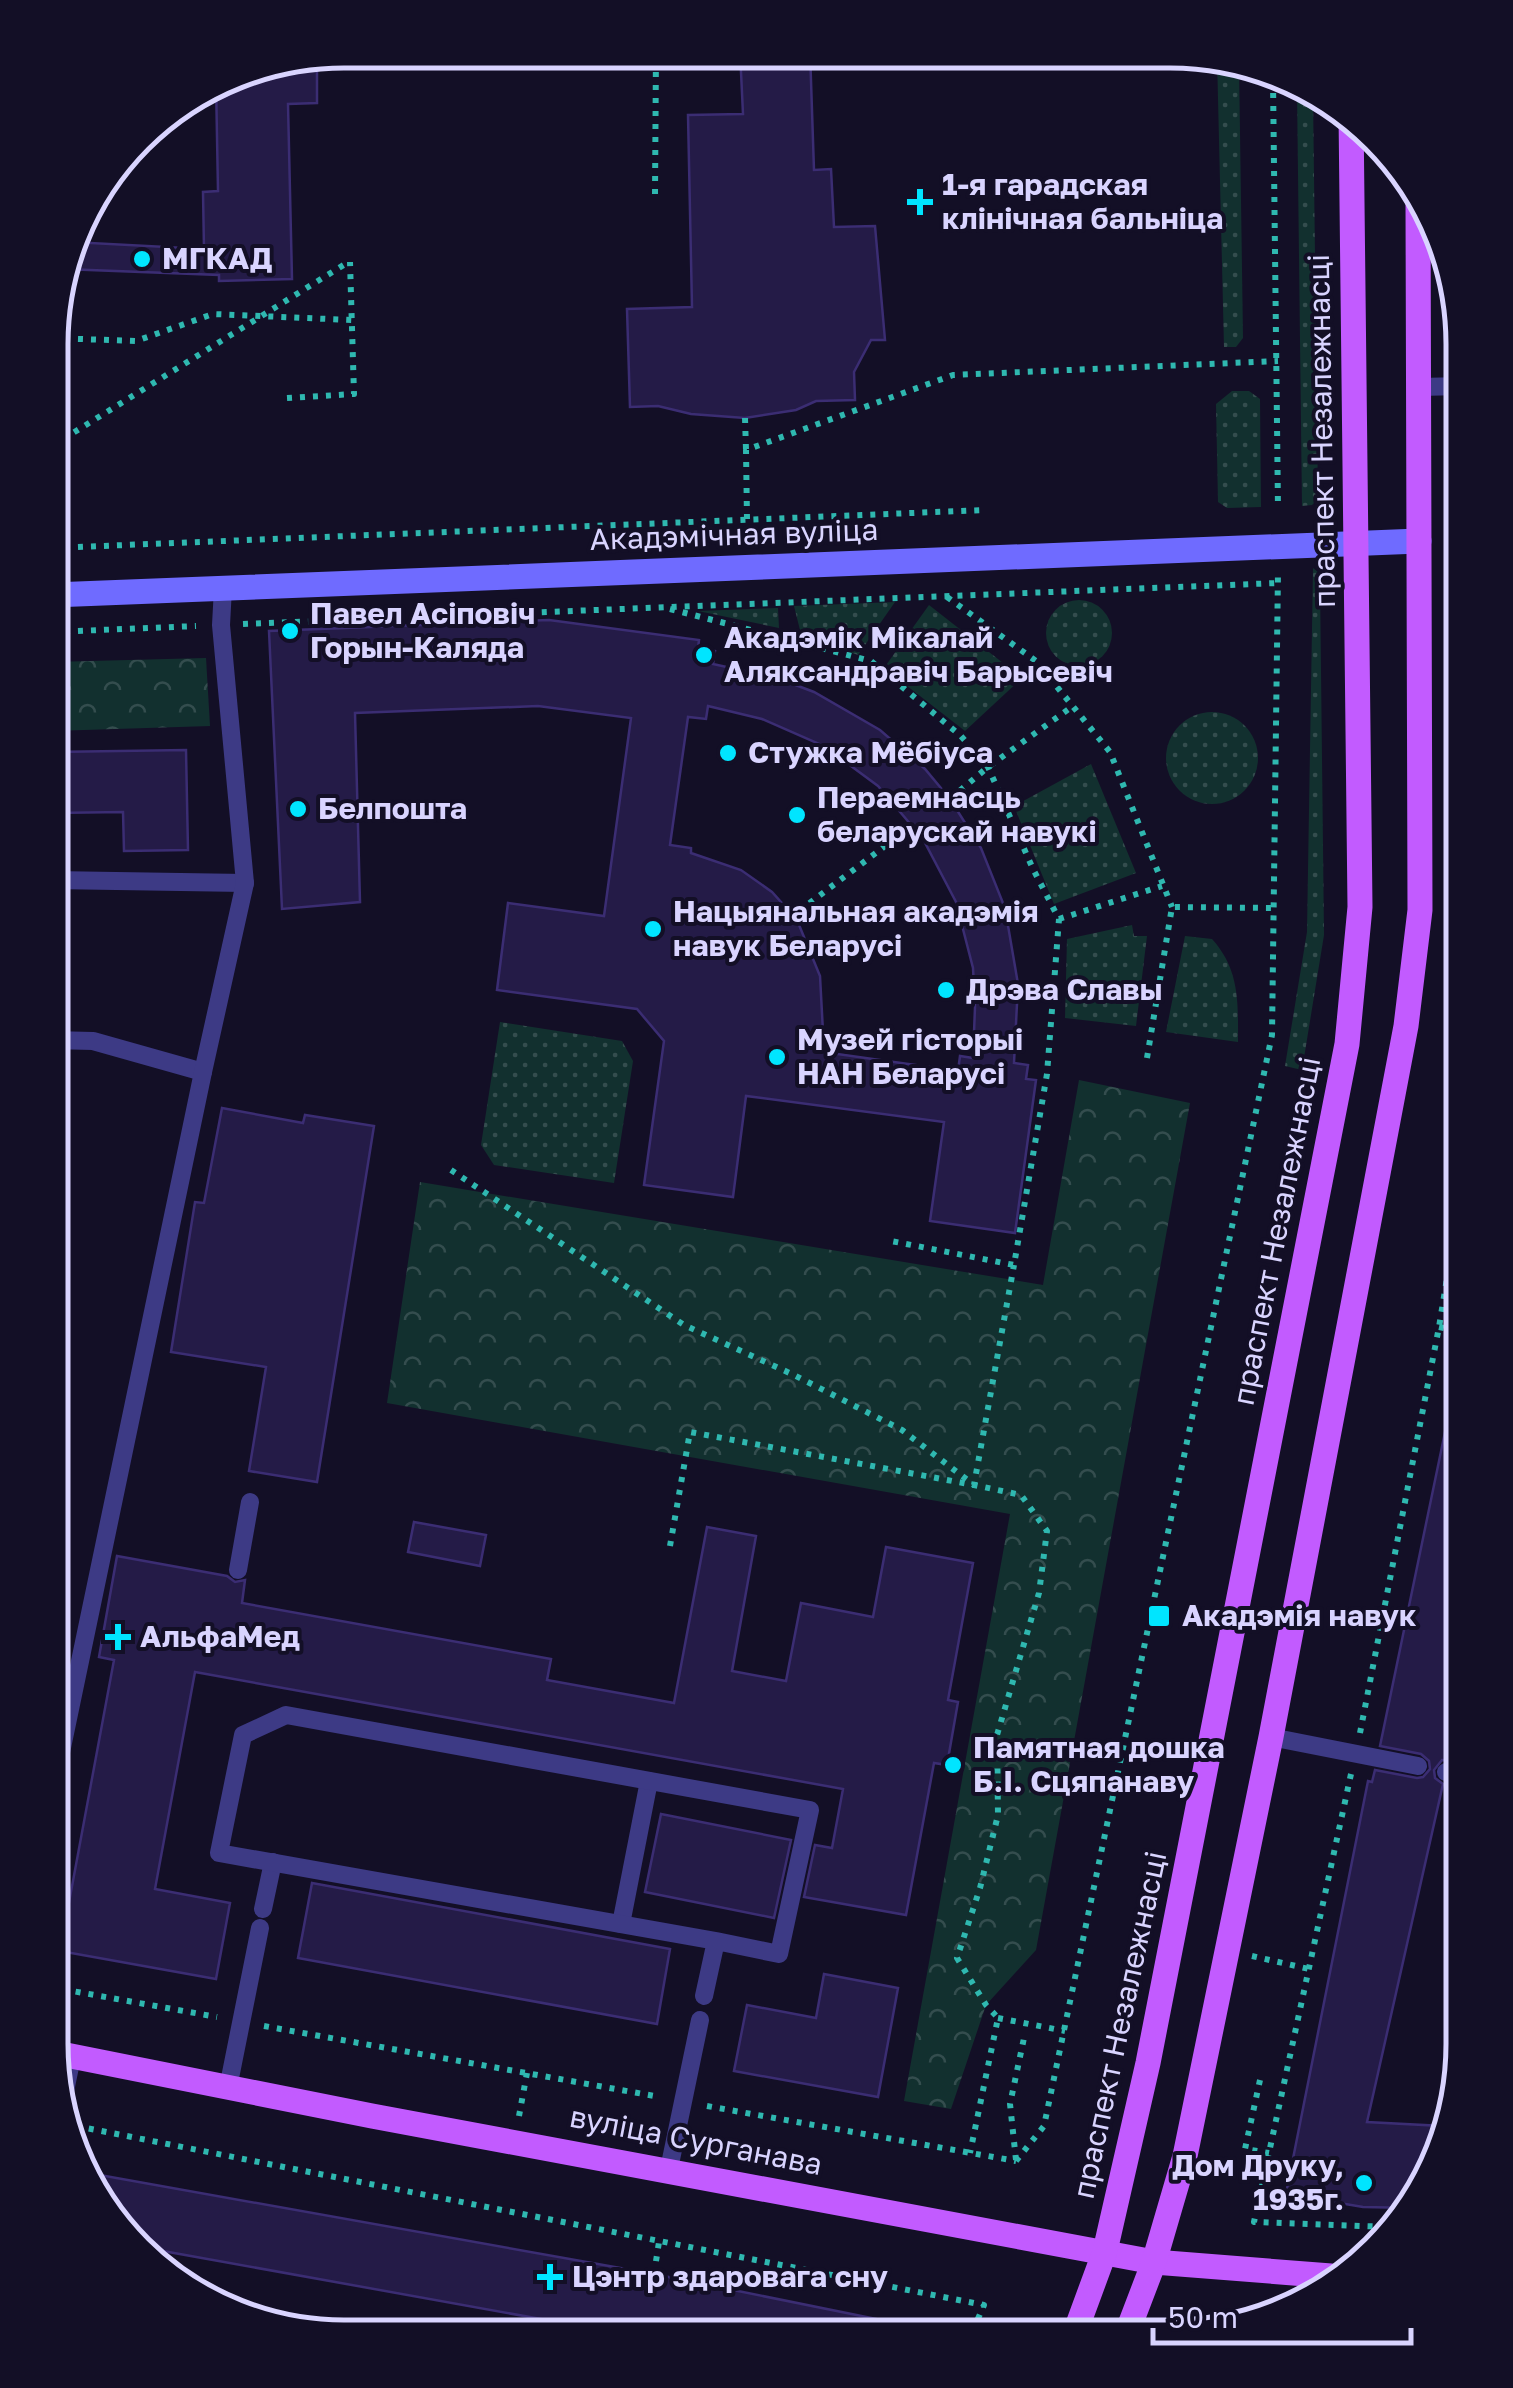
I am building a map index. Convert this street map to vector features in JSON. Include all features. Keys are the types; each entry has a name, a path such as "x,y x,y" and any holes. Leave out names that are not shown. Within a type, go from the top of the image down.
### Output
{"main road":[{"name":"праспект Незалежнасці","path":"1079,2320 1104,2251 1148,2063 1347,1044 1360,908 1351,136"},
{"path":"1133,2320 1185,2156 1271,1737 1406,1026 1420,910 1418,224"},
{"name":"вуліца Сурганава","path":"68,2055 1154,2262 1321,2275"}],"street":[{"name":"Акадэмічная вуліца","path":"68,594 1419,541"}],"lane":[{"path":"1419,386 1446,386"},
{"path":"68,1718 245,883 221,625 223,588"},
{"path":"68,880 245,883"},
{"path":"68,1040 93,1041 202,1072"},
{"path":"238,1570 250,1502"},
{"path":"286,1714 650,1781 810,1810 779,1954 219,1852 244,1734 286,1714"},
{"path":"1271,1737 1418,1766"},
{"path":"621,1924 650,1781"},
{"path":"264,1909 273,1862"},
{"path":"228,2088 260,1928"},
{"path":"704,1996 716,1941"},
{"path":"669,2169 700,2020"}],"path":[{"path":"655,194 656,68"},
{"path":"1274,88 1278,509"},
{"path":"68,436 350,261 354,394 286,398"},
{"path":"68,339 136,341 213,314 352,320"},
{"path":"746,450 953,375 1278,361"},
{"path":"746,418 747,519"},
{"path":"68,547 985,510"},
{"path":"1016,2162 1044,2126 1272,1035 1278,569"},
{"path":"68,631 1278,583"},
{"path":"946,596 1036,661 1110,752 1172,907 1147,1058"},
{"path":"664,608 871,662 960,736 988,767 1060,919 1047,1074 974,1485"},
{"path":"950,799 1073,706"},
{"path":"798,911 913,825"},
{"path":"1060,919 1162,886"},
{"path":"1172,907 1273,908"},
{"path":"451,1170 684,1325 902,1430 974,1485"},
{"path":"891,1242 1014,1265"},
{"path":"1377,2227 1254,2222 1356,1754 1445,1290"},
{"path":"1438,1327 1445,1329"},
{"path":"670,1546 690,1432 1021,1495 1048,1531 1040,1592 996,1735 998,1815 957,1958 998,2018 1064,2031"},
{"path":"1268,1960 1309,1968"},
{"path":"68,1990 1016,2162"},
{"path":"970,2153 998,2018"},
{"path":"1016,2162 1010,2104 1024,2038"},
{"path":"514,2140 527,2073"},
{"path":"1260,2080 1245,2150 1269,2153"},
{"path":"80,2127 984,2305 978,2320"},
{"path":"654,2274 659,2242"}],"green space":[{"path":"1217,72 1239,77 1243,338 1236,347 1224,347"},
{"path":"1297,99 1313,107 1318,499 1312,505 1302,506"},
{"path":"1232,391 1249,391 1260,399 1261,507 1227,508 1218,502 1216,404"},
{"path":"1313,568 1320,584 1324,935 1302,1070 1285,1066 1307,932"},
{"path":"1079,600 1102,610 1112,633 1102,656 1079,666 1056,656 1046,633 1056,610"},
{"path":"895,602 858,655 801,634 794,606"},
{"path":"929,605 1022,678 965,731 884,668"},
{"path":"778,608 779,628 698,611"},
{"path":"206,658 210,726 68,730 68,662"},
{"path":"1212,712 1230,715 1245,725 1255,740 1255,776 1245,791 1230,801 1212,804 1194,801 1179,791 1169,776 1166,758 1169,740 1179,725 1194,715"},
{"path":"1091,764 1136,873 1054,904 1014,806"},
{"path":"1132,925 1134,936 1147,936 1136,1026 1065,1018 1067,939"},
{"path":"1185,936 1212,939 1228,963 1237,1000 1238,1042 1166,1032"},
{"path":"500,1022 622,1041 633,1061 614,1183 494,1165 481,1145"},
{"path":"1079,1080 1190,1103 1036,1950 986,2005 951,2109 904,2101 1010,1514 387,1403 420,1182 1043,1285"}],"building":[{"path":"811,67 814,170 831,169 834,227 875,226 885,340 871,340 854,372 855,400 816,401 796,410 745,418 691,414 658,406 630,407 627,309 692,307 688,115 743,114 741,68"},
{"path":"317,70 317,103 288,104 292,279 219,281 219,275 78,270 86,243 204,249 203,192 218,191 216,99 255,82"},
{"name":"Нацыянальная акадэмія навук Беларусі","path":"549,620 699,640 698,648 715,651 713,664 777,678 814,692 880,730 925,769 950,799 981,848 1005,908 1018,984 1014,1063 1028,1065 1026,1079 1036,1080 1015,1233 930,1221 944,1122 746,1096 733,1197 644,1185 664,1041 637,1009 497,990 508,903 604,916 631,718 538,706 355,713 360,902 282,909 269,631","holes":["708,706 762,719 824,746 878,786 923,839 956,902 973,968 973,1058 960,1056 958,1071 823,1052 826,1033 820,976 797,920 772,892 741,870 691,853 691,848 670,845 688,717 706,719"]},
{"path":"186,750 188,850 124,851 123,812 68,813 68,752"},
{"path":"222,1108 303,1123 305,1115 374,1126 317,1482 249,1471 266,1367 171,1352 195,1202 204,1203"},
{"path":"1445,1430 1445,1760 1434,1770 1435,1778 1443,1784 1367,2122 1433,2126 1417,2167 1393,2208 1363,2207 1286,2194 1368,1781 1372,1782 1375,1770 1417,1778 1430,1769 1429,1761 1421,1754 1380,1746"},
{"path":"414,1522 486,1535 480,1566 408,1552"},
{"path":"707,1527 756,1536 732,1671 786,1681 801,1603 873,1617 886,1547 973,1563 948,1700 958,1702 947,1765 934,1763 906,1915 804,1897 815,1845 832,1848 843,1789 195,1672 155,1889 230,1903 216,1979 68,1952 68,1908 114,1660 99,1657 117,1556 227,1576 235,1582 245,1580 242,1603 551,1659 547,1680 674,1703"},
{"path":"661,1814 791,1840 774,1918 645,1892"},
{"path":"312,1883 670,1949 657,2024 298,1958"},
{"path":"824,1974 898,1988 878,2097 734,2071 747,2005 816,2018"},
{"path":"100,2175 654,2274 881,2320 546,2320 160,2250 124,2213"}],"place":[{"name":"1-я гарадская клінічная бальніца","path":"920,202"},
{"name":"МГКАД","path":"142,259"},
{"name":"Павел Асіповіч Горын-Каляда","path":"290,631"},
{"name":"Акадэмік Мікалай Аляксандравіч Барысевіч","path":"704,655"},
{"name":"Стужка Мёбіуса","path":"728,753"},
{"name":"Белпошта","path":"298,809"},
{"name":"Пераемнасць беларускай навукі","path":"797,815"},
{"name":"Нацыянальная акадэмія навук Беларусі","path":"653,929"},
{"name":"Дрэва Славы","path":"946,990"},
{"name":"Музей гісторыі НАН Беларусі","path":"777,1057"},
{"name":"Акадэмія навук","path":"1159,1616"},
{"name":"АльфаМед","path":"118,1637"},
{"name":"Памятная дошка Б.І. Сцяпанаву","path":"953,1765"},
{"name":"Дом Друку, 1935г.","path":"1364,2183"},
{"name":"Цэнтр здаровага сну","path":"550,2277"}]}
